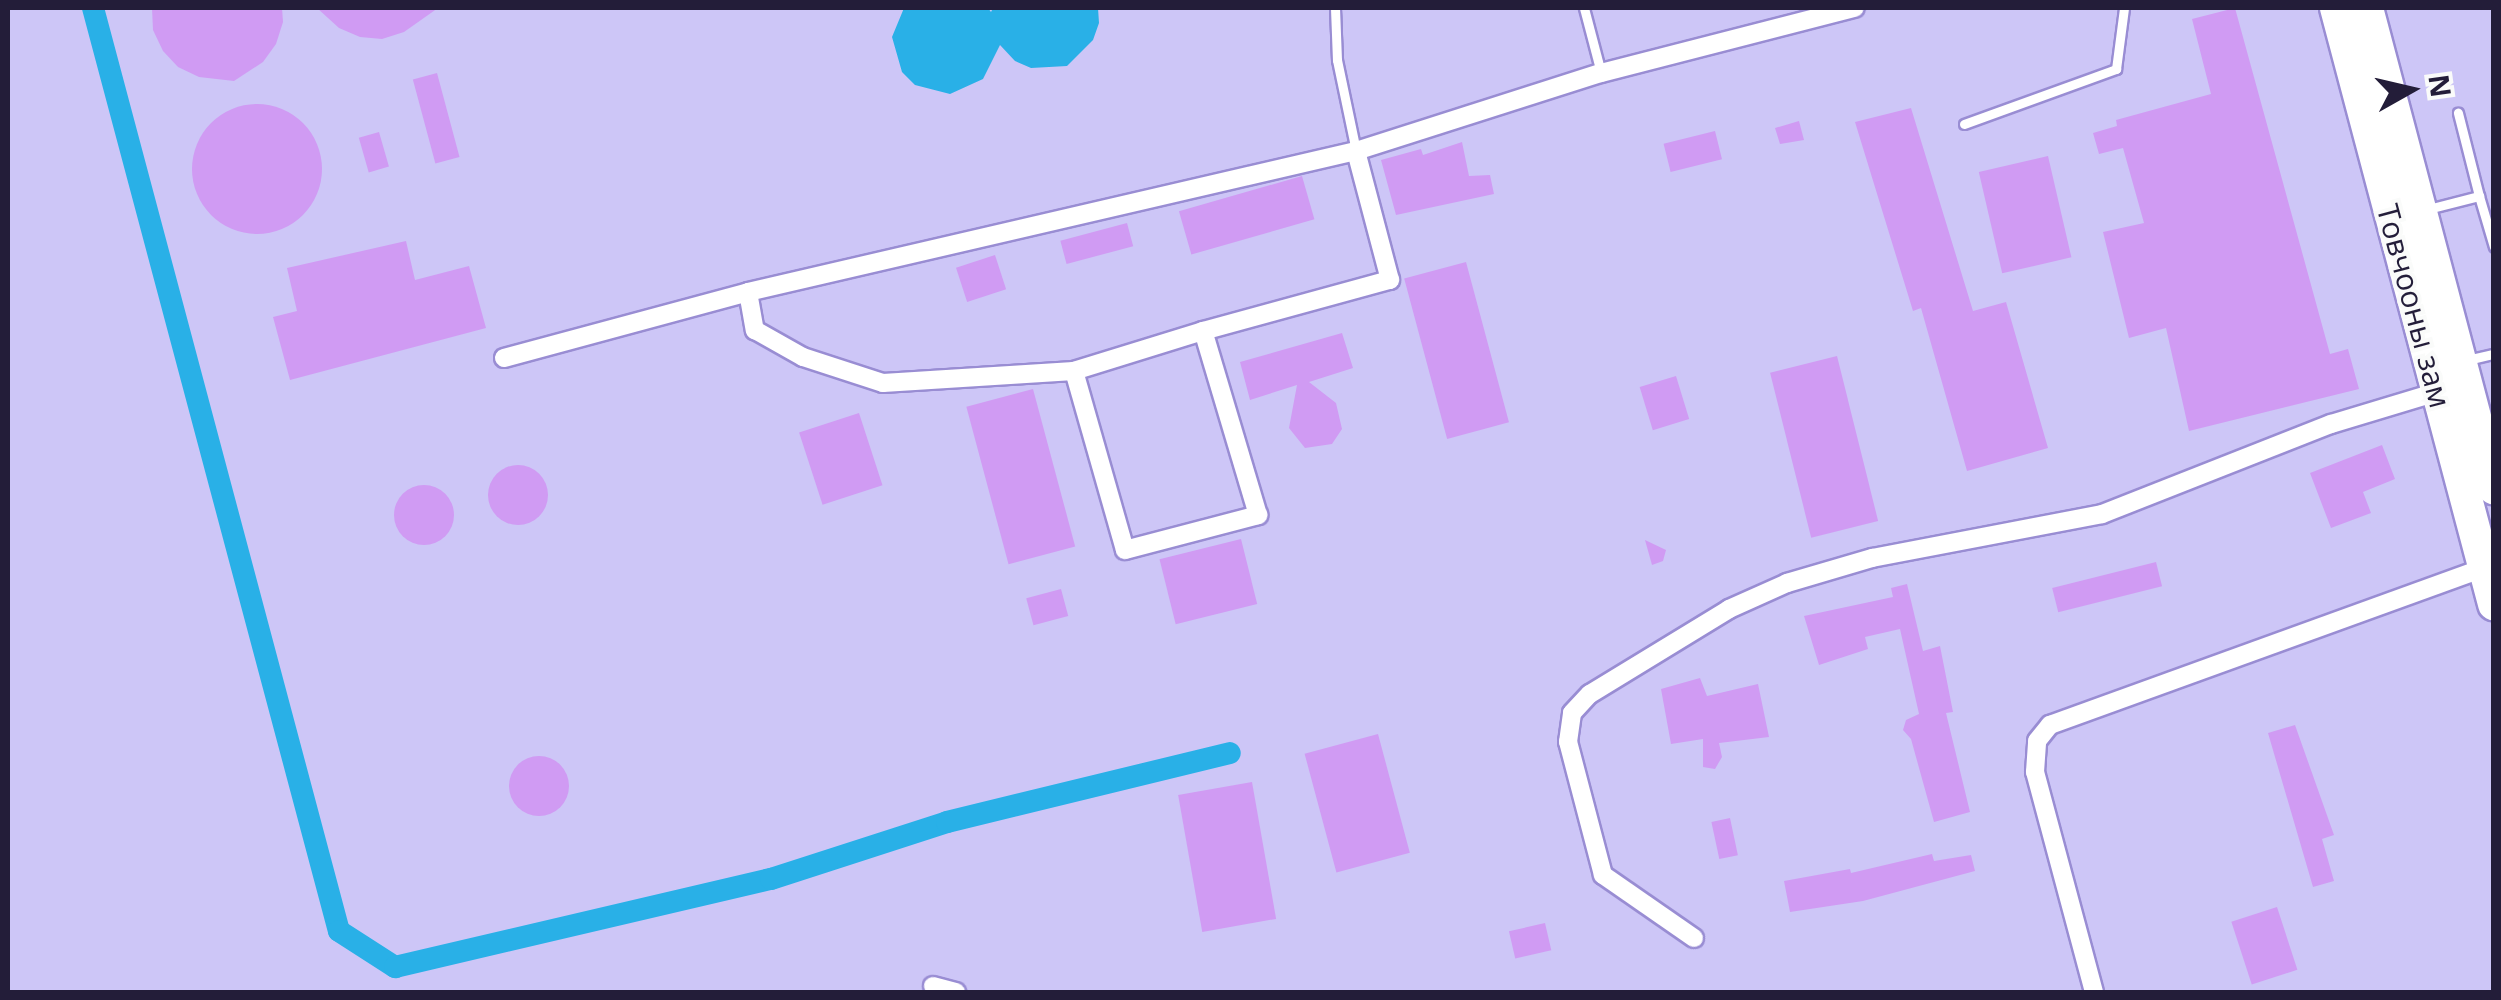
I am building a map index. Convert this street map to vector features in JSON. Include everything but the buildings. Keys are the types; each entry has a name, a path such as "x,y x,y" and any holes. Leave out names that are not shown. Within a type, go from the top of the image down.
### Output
{"highway":[{"name":"Товчооны зам","path":"2336,8 2437,392 2489,566 2494,604"},
{"name":"Товчооны зам","path":"2367,8 2494,488"}],"street":[{"path":"504,358 748,292 1356,151 1600,73 1855,8"},
{"path":"748,292 755,330 803,357 883,383 1074,370 1390,280 1356,151"},
{"path":"1074,370 1125,550 1258,515 1203,331"},
{"path":"1694,938 1604,876 1568,742 1572,713 1590,694 1729,609 1787,583 1872,558 2102,514 2331,424 2437,392"},
{"path":"2094,992 2036,772 2037,741 2050,725 2489,566"},
{"path":"933,986 956,992"}],"lane":[{"path":"1335,8 1337,60 1356,151"},
{"path":"1584,8 1600,73"},
{"path":"1964,124 2116,68 2124,8"},
{"path":"2458,113 2494,247"},
{"path":"2421,211 2479,196"},
{"path":"2460,362 2494,354"}],"shaded area":[{"path":"8,8 2493,8 2493,992 8,992"}],"water":[{"path":"904,8 988,8 991,12 993,8 1098,8 1099,23 1093,40 1067,66 1031,68 1015,61 1000,45 983,79 950,94 915,85 902,72 892,37"}],"waterway":[{"path":"93,8 339,931 395,967 771,879 947,822 1230,753"}]}
